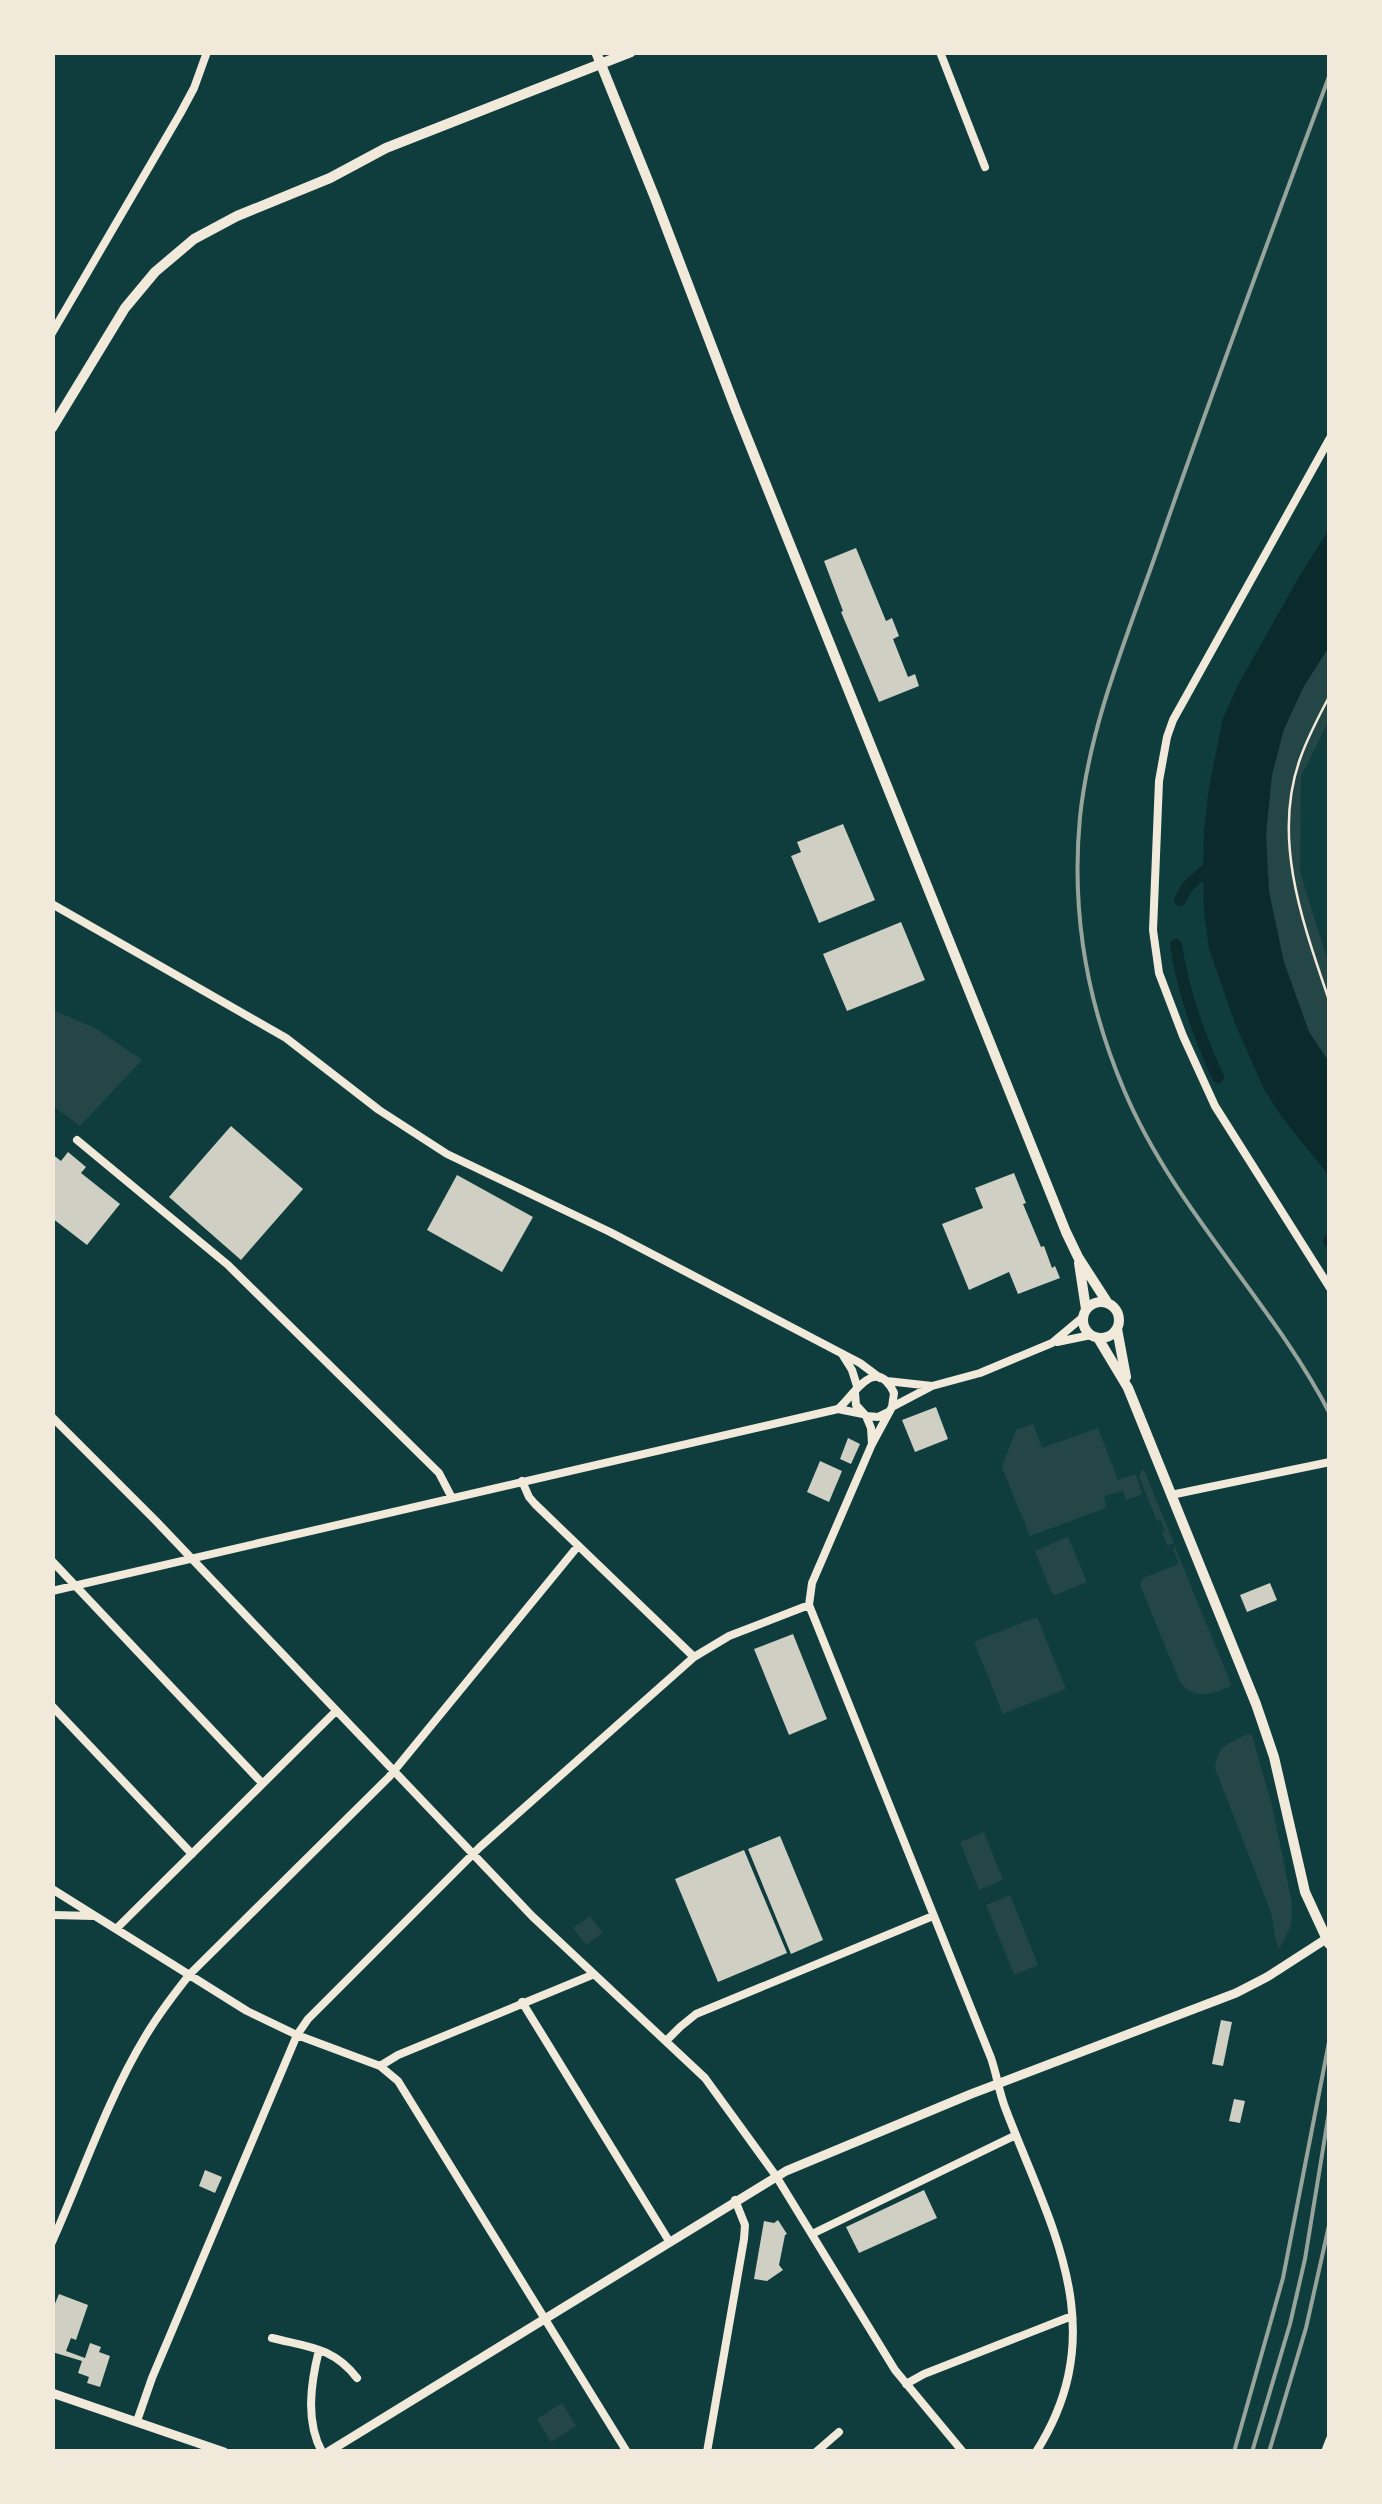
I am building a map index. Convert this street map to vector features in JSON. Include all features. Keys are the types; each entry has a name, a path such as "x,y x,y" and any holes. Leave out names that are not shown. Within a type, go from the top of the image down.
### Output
{"main road":[{"path":"596,52 1078,1257 1118,1314 1128,1388 1265,1729 1305,1892 1327,1942"},
{"path":"52,428 114,322 135,294 165,262 194,240 237,216 330,178 386,148 631,52"},
{"path":"1078,1257 1083,1325 1128,1388"},
{"path":"1084,1313 1098,1302 1107,1302"},
{"path":"1094,1336 1109,1336 1117,1329"}],"street":[{"path":"52,333 180,114 207,52"},
{"path":"940,52 985,167"},
{"path":"1330,438 1167,736 1160,781 1153,930 1159,973 1208,1091 1234,1140 1330,1288"},
{"path":"52,904 286,1038 379,1110 447,1154 610,1232 860,1363 883,1379 894,1393 891,1410 872,1444 812,1582 809,1605 991,2058 1063,2255 1072,2316 1072,2347 1067,2382 1051,2427 1036,2452"},
{"path":"77,1140 228,1265 439,1473 452,1498"},
{"path":"1052,1343 1084,1313"},
{"path":"52,1591 838,1409 878,1417 932,1386 980,1373 1052,1343 1094,1336"},
{"path":"842,1354 852,1370 856,1405 871,1428 872,1444"},
{"path":"838,1409 866,1380 932,1386"},
{"path":"52,1417 472,1854 592,1975 704,2078 776,2176 906,2384 963,2452"},
{"path":"1171,1496 1330,1462"},
{"path":"522,1482 535,1504 694,1657"},
{"path":"52,2242 132,2059 190,1974 394,1772 578,1546"},
{"path":"52,1561 262,1784"},
{"path":"137,2421 297,2035 308,2019 472,1854 694,1657 729,1636 809,1605"},
{"path":"52,1706 192,1854"},
{"path":"116,1929 336,1712"},
{"path":"54,1893 247,2011 297,2035 380,2066 398,2080 627,2452"},
{"path":"52,1915 94,1916"},
{"path":"666,2040 696,2014 933,1916"},
{"path":"318,2350 311,2382 312,2412 316,2437 330,2451 776,2176 822,2154 1225,1998 1327,1942"},
{"path":"380,2066 592,1975"},
{"path":"522,2002 668,2241"},
{"path":"812,2234 1016,2135"},
{"path":"707,2452 744,2239 745,2225 735,2200"},
{"path":"906,2384 1072,2316"},
{"path":"272,2338 342,2360 356,2378"},
{"path":"52,2393 224,2452"},
{"path":"816,2452 840,2432"},
{"path":"1326,2452 1330,2438"}],"path":[{"path":"1330,695 1298,762 1290,816 1297,899 1330,1002"}],"shaded area":[{"path":"1329,529 1329,647 1304,686 1284,729 1272,775 1266,834 1269,892 1284,962 1309,1032 1329,1062 1329,1176 1264,1089 1236,1026 1209,949 1203,875 1209,788 1223,718 1238,685"},
{"path":"1329,647 1329,720 1301,777 1300,872 1329,965 1329,1062 1308,1030 1283,958 1268,880 1266,840 1274,763 1284,728"},
{"path":"53,1010 95,1028 142,1060 80,1126 53,1106"},
{"path":"1033,1424 1042,1448 1098,1428 1118,1480 1136,1474 1142,1494 1126,1500 1123,1491 1104,1496 1106,1508 1030,1536 1002,1467 1016,1430"},
{"path":"1142,1470 1174,1543 1167,1545 1161,1520 1157,1521 1139,1476"},
{"path":"1068,1537 1087,1582 1055,1595 1035,1551"},
{"path":"1175,1547 1231,1684 1215,1692 1197,1694 1180,1682 1140,1585 1143,1578 1179,1564"},
{"path":"1037,1617 1066,1689 1003,1714 974,1642"},
{"path":"1249,1734 1272,1805 1292,1903 1291,1926 1279,1949 1270,1910 1215,1768 1218,1755 1226,1746"},
{"path":"984,1832 1003,1880 979,1890 960,1842"},
{"path":"1010,1895 1038,1965 1014,1975 986,1905"},
{"path":"590,1916 603,1933 586,1945 573,1928"},
{"path":"562,2403 576,2426 551,2442 537,2419"}],"building":[{"path":"856,548 886,621 892,618 899,636 893,639 908,677 915,674 919,686 879,702 824,561"},
{"path":"843,824 875,900 819,923 791,856 801,852 797,842"},
{"path":"901,922 925,980 847,1011 823,954"},
{"path":"231,1126 303,1189 241,1260 169,1197"},
{"path":"68,1152 86,1167 81,1173 120,1204 87,1245 52,1218 52,1154 61,1161"},
{"path":"1014,1173 1041,1247 1044,1246 1060,1278 1018,1294 1009,1272 969,1290 942,1224 983,1208 975,1188"},
{"path":"457,1175 533,1217 502,1272 427,1230"},
{"path":"936,1407 948,1439 915,1452 902,1420"},
{"path":"848,1438 860,1444 851,1464 840,1459"},
{"path":"820,1461 842,1471 829,1502 807,1492"},
{"path":"1270,1583 1277,1600 1247,1612 1240,1595"},
{"path":"793,1634 827,1719 789,1735 754,1649"},
{"path":"780,1836 823,1940 791,1954 748,1849"},
{"path":"744,1850 787,1953 718,1982 675,1879"},
{"path":"1221,2020 1232,2022 1223,2066 1212,2064"},
{"path":"1234,2099 1245,2101 1240,2123 1229,2121"},
{"path":"205,2170 222,2177 215,2193 199,2186"},
{"path":"924,2190 937,2218 859,2253 846,2227"},
{"path":"778,2220 787,2234 779,2265 783,2270 767,2281 754,2279 764,2221"},
{"path":"59,2294 88,2305 76,2340 71,2338 66,2351 85,2358 90,2343 110,2356 100,2387 87,2383 89,2377 78,2373 82,2361 52,2352 52,2311"}],"waterway":[{"path":"1180,900 1188,886 1215,862"},
{"path":"1176,945 1192,1012 1218,1077"}],"railway":[{"path":"1330,74 1112,678 1085,782 1078,852 1080,922 1091,990 1124,1090 1169,1175 1280,1332 1330,1414"},
{"path":"1234,2452 1283,2278 1330,2037"},
{"path":"1252,2452 1305,2259 1330,2106"},
{"path":"1269,2452 1306,2328 1330,2221"}]}
